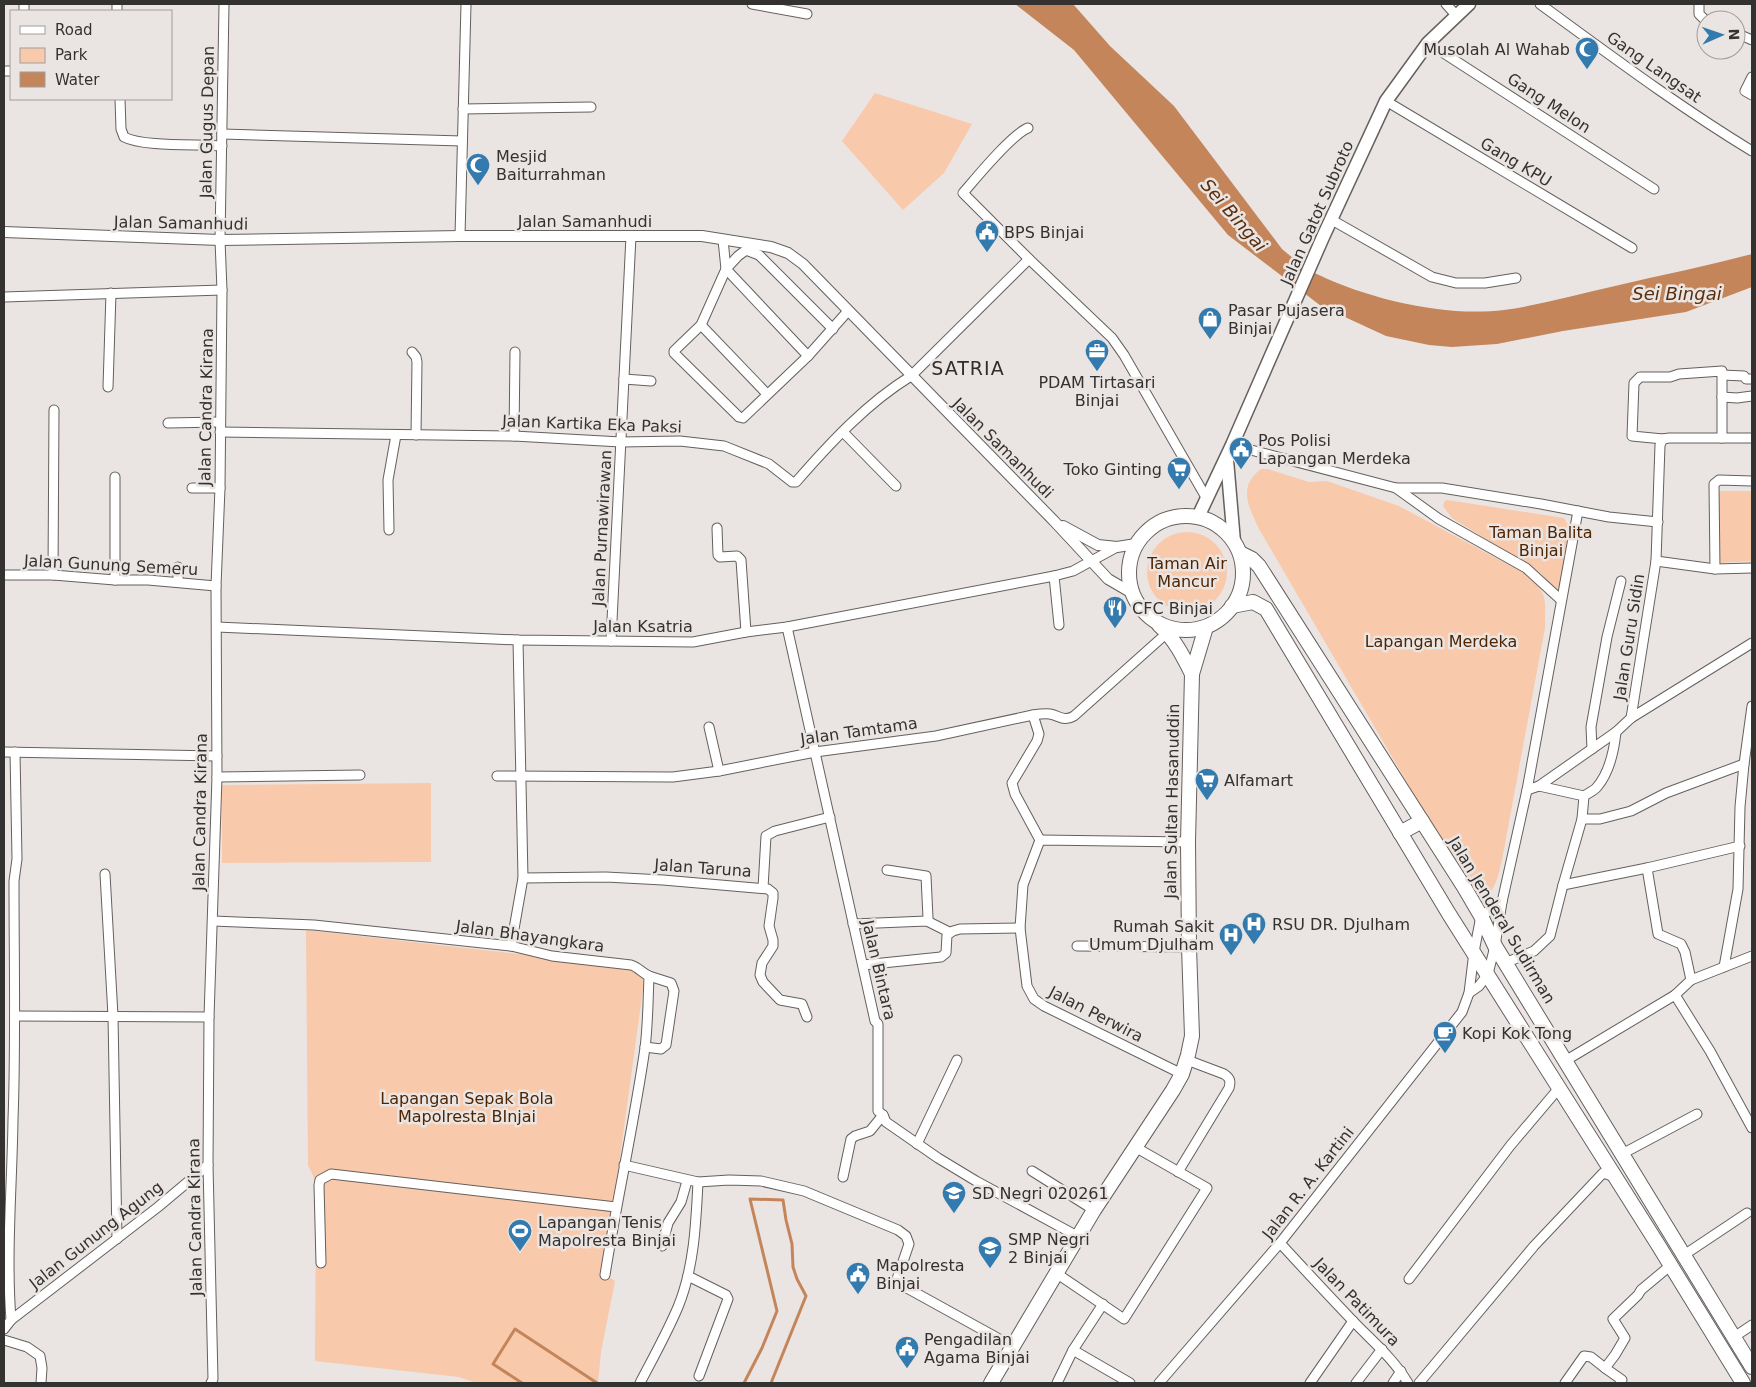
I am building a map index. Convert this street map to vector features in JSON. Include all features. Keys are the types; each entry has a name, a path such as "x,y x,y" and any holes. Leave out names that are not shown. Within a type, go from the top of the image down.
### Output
{"main road":[{"name":"Jalan Gatot Subroto","path":"1198,517 1227,457 1323,237 1386,101 1428,43 1469,4"},
{"name":"Jalan Gatot Subroto","path":"1227,457 1237,547"},
{"path":"1184,516 1198,517 1218,526 1237,547 1243,568 1241,586 1232,606 1217,621 1206,627 1184,630 1167,627 1152,619 1140,607 1132,593 1129,572 1130,562 1136,544 1146,532 1164,520 1184,516"},
{"name":"Jalan Jenderal Sudirman","path":"1237,547 1259,566 1422,821 1481,916 1496,946 1565,1061 1752,1367"},
{"path":"1232,606 1253,602 1266,610 1400,833 1743,1383"},
{"name":"Jalan Sultan Hasanuddin","path":"1152,619 1168,633 1192,674"},
{"name":"Jalan Sultan Hasanuddin","path":"991,1383 1094,1210 1173,1090 1187,1060 1192,1036 1188,842 1192,674 1206,627"},
{"path":"1400,833 1422,821"},
{"path":"1657,1243 1670,1233"}],"street":[{"name":"Jalan Gugus Depan","path":"220,240 224,4"},
{"path":"460,236 466,4"},
{"path":"752,4 806,14"},
{"path":"1446,4 1456,15"},
{"name":"Gang Langsat","path":"1540,4 1636,75 1752,151"},
{"name":"Gang Melon","path":"1428,43 1654,189"},
{"path":"1752,78 1745,91 1752,95"},
{"path":"120,100 121,129 124,137 128,140 222,146"},
{"name":"Gang KPU","path":"1386,101 1632,248"},
{"path":"463,109 591,107"},
{"path":"1028,128 1022,130 962,193 1112,338 1124,355 1207,499"},
{"path":"222,134 462,140"},
{"path":"1332,220 1432,277 1456,283 1485,283 1516,278"},
{"name":"Jalan Samanhudi","path":"4,232 220,240 460,236 702,236 771,247 788,253 803,264 1054,521 1091,562 1108,578 1132,593"},
{"name":"Jalan Purnawirawan","path":"611,641 631,236"},
{"name":"Jalan Candra Kirana","path":"213,1382 208,1166 209,1017 217,777 216,586 220,488 222,290 220,240"},
{"path":"723,240 726,270 808,356"},
{"path":"766,262 771,247"},
{"path":"834,329 766,262 758,255 746,250 726,270 701,324 674,351 675,355 739,417 743,418 808,356 834,329 848,311"},
{"name":"Jalan Kartika Eka Paksi","path":"220,432 514,436 621,442 680,441 724,446 769,464 792,482 796,482 843,432 890,389 911,376 1029,259"},
{"path":"4,297 222,290"},
{"path":"108,388 111,293"},
{"path":"701,324 767,394"},
{"path":"412,352 417,362 416,435"},
{"path":"514,436 515,352"},
{"path":"1722,438 1722,370 1679,374 1670,377 1640,377 1634,383 1632,436 1663,439 1752,438"},
{"path":"1722,375 1744,376 1746,379 1752,379"},
{"path":"624,379 651,381"},
{"path":"1722,397 1752,396"},
{"path":"53,575 54,410"},
{"path":"168,423 220,422"},
{"path":"843,432 896,486"},
{"path":"389,530 388,480 396,435"},
{"name":"Jalan Guru Sidin","path":"1631,718 1656,561 1660,445 1663,439"},
{"path":"1232,445 1396,488 1442,488 1609,517 1658,522"},
{"path":"115,477 115,580"},
{"path":"1715,569 1714,484 1719,480 1752,481"},
{"path":"192,488 220,488"},
{"path":"1396,488 1439,520 1526,568 1561,600"},
{"name":"Jalan R. A. Kartini","path":"1469,994 1479,986 1488,974 1496,946 1502,902 1527,790 1578,511"},
{"name":"Jalan Samanhudi","path":"1054,521 1098,545 1117,548 1136,544"},
{"path":"717,528 718,555 720,557 737,556 741,560 746,632"},
{"name":"Jalan Ksatria","path":"217,627 518,640 693,642 746,632 788,627 1054,576 1073,571 1117,548"},
{"path":"1656,561 1715,569 1752,568"},
{"path":"178,567 178,582"},
{"name":"Jalan Gunung Semeru","path":"4,575 53,575 216,586"},
{"path":"1054,576 1059,625"},
{"path":"1592,749 1591,727 1604,655 1621,581"},
{"name":"Jalan Bintara","path":"788,627 853,924 875,1020 878,1024 878,1111 883,1115"},
{"name":"Jalan Tamtama","path":"497,776 673,777 719,771 815,752 936,736 1033,715 1047,713 1065,719 1071,718 1168,633"},
{"path":"511,946 523,878 518,640"},
{"path":"1527,790 1540,786 1616,732 1631,718 1752,643"},
{"path":"1724,967 1738,889 1740,807 1752,706"},
{"path":"1033,715 1039,734 1037,741 1012,783 1014,794 1040,840 1188,842"},
{"path":"709,727 719,771"},
{"path":"1540,786 1584,796 1596,788 1606,773 1614,750 1616,732"},
{"path":"4,752 217,756"},
{"path":"11,1320 8,1285 8,1155 14,1091 15,1042 14,882 17,859 15,752"},
{"path":"1582,819 1600,819 1630,811 1666,794 1744,764"},
{"path":"217,777 360,775"},
{"path":"1506,963 1534,951 1550,936 1582,819 1584,796"},
{"name":"Jalan Taruna","path":"523,878 615,877 763,888 766,836 775,831 830,817"},
{"name":"Jalan Perwira","path":"1040,840 1023,885 1020,928 1027,986 1034,999 1044,1006 1182,1074"},
{"path":"1563,885 1740,846"},
{"path":"1647,868 1658,934 1681,944 1685,952 1691,980"},
{"path":"887,870 926,876 927,921"},
{"path":"105,874 113,1016 117,1239"},
{"path":"763,888 773,893 774,898 769,926 773,946 760,969 760,975 766,985 782,1001 802,1004 807,1017"},
{"path":"1481,916 1502,902"},
{"name":"Jalan R. A. Kartini","path":"1159,1383 1280,1243 1462,1012 1469,994 1481,916"},
{"name":"Jalan Bhayangkara","path":"213,921 314,924 511,946 552,956 631,965 649,976 671,984 674,991 666,1044 661,1049 645,1047"},
{"path":"853,924 927,921 949,932 960,929 1020,928"},
{"path":"863,965 941,957 946,954 949,932"},
{"path":"1077,946 1189,947"},
{"path":"1565,1061 1675,995 1691,980 1752,956"},
{"path":"605,1275 645,1047 649,976"},
{"path":"1675,995 1710,1051 1752,1128"},
{"path":"15,1016 209,1017"},
{"path":"4,1042 15,1042"},
{"path":"917,1144 957,1060"},
{"path":"1178,1172 1229,1088 1230,1083 1229,1078 1224,1074 1187,1060"},
{"path":"1409,1279 1510,1146 1559,1088"},
{"path":"4,1091 14,1091"},
{"path":"1622,1154 1697,1114"},
{"path":"843,1177 851,1139 870,1131 883,1115 886,1122 976,1181 1079,1237"},
{"path":"1056,1273 1124,1319 1207,1188 1136,1147"},
{"path":"624,1165 687,1181 761,1181 804,1191 898,1230 906,1236 909,1244 896,1282 1012,1346"},
{"name":"Jalan Gunung Agung","path":"4,1329 11,1320 208,1166"},
{"path":"1032,1171 1094,1210"},
{"path":"1419,1383 1534,1246 1603,1173 1616,1178"},
{"path":"321,1263 319,1185 320,1180 331,1174 616,1207"},
{"path":"662,1246 668,1223 681,1202 687,1181"},
{"path":"640,1383 678,1307 688,1276 696,1231 698,1182"},
{"path":"1684,1255 1747,1213"},
{"name":"Jalan Patimura","path":"1280,1243 1353,1321 1382,1348 1401,1370 1408,1383"},
{"path":"1605,1368 1625,1338 1613,1319 1641,1290 1670,1265"},
{"path":"688,1276 726,1295 728,1299 699,1376"},
{"path":"1057,1383 1073,1350 1103,1304"},
{"path":"1310,1383 1353,1321"},
{"path":"1734,1337 1752,1325"},
{"path":"4,1340 27,1347 40,1356 42,1368 41,1383"},
{"path":"1356,1383 1382,1348"},
{"path":"1073,1350 1130,1383"},
{"path":"1564,1383 1584,1356 1591,1357 1622,1380 1620,1383"},
{"path":"1393,1383 1401,1370"}],"green space":[{"path":"875,93 972,124 944,173 903,210 842,141"},
{"name":"Lapangan Merdeka","path":"1261,469 1268,469 1309,482 1327,481 1399,506 1524,573 1542,592 1545,602 1545,628 1502,860 1494,886 1483,898 1472,894 1259,529 1249,505 1247,490 1249,483"},
{"path":"1717,491 1752,491 1752,561 1719,563"},
{"name":"Taman Balita Binjai","path":"1447,500 1564,518 1570,528 1570,536 1560,587 1555,592 1541,573 1452,518 1443,506"},
{"name":"Taman Air Mancur","path":"1179,532 1195,532 1216,543 1227,564 1227,580 1216,601 1195,612 1179,612 1165,606 1153,594 1147,580 1147,564 1153,550 1165,538"},
{"path":"431,783 431,862 222,863 222,785"},
{"name":"Lapangan Sepak Bola Mapolresta BInjai","path":"306,930 635,967 643,980 643,989 604,1274 615,1281 601,1352 598,1383 476,1383 459,1377 315,1361 316,1213 314,1178 308,1165"}],"water":[{"name":"Sei Bingai","path":"1015,4 1073,4 1110,46 1174,106 1282,249 1309,270 1340,284 1385,299 1434,309 1481,312 1518,308 1752,254 1752,287 1686,312 1563,331 1497,344 1452,347 1429,345 1386,336 1321,306 1228,235 1074,50"}],"waterway":[{"path":"744,1383 762,1348 777,1311 750,1199 783,1200 792,1244 793,1267 806,1296 771,1383"},
{"path":"522,1383 493,1364 515,1329 597,1383"}],"place":[{"name":"Musolah Al Wahab","path":"1587,70"},
{"name":"Mesjid Baiturrahman","path":"478,186"},
{"name":"BPS Binjai","path":"987,253"},
{"name":"Pasar Pujasera Binjai","path":"1210,340"},
{"name":"PDAM Tirtasari Binjai","path":"1097,372"},
{"name":"Pos Polisi Lapangan Merdeka","path":"1241,470"},
{"name":"Toko Ginting","path":"1179,490"},
{"name":"CFC Binjai","path":"1115,629"},
{"name":"Alfamart","path":"1207,801"},
{"name":"RSU DR. Djulham","path":"1254,945"},
{"name":"Rumah Sakit Umum Djulham","path":"1231,956"},
{"name":"Kopi Kok Tong","path":"1445,1054"},
{"name":"SD Negri 020261","path":"954,1214"},
{"name":"Lapangan Tenis Mapolresta Binjai","path":"520,1252"},
{"name":"SMP Negri 2 Binjai","path":"990,1269"},
{"name":"Mapolresta Binjai","path":"858,1295"},
{"name":"Pengadilan Agama Binjai","path":"907,1369"}],"district":[{"name":"SATRIA","path":"968,368"}]}
